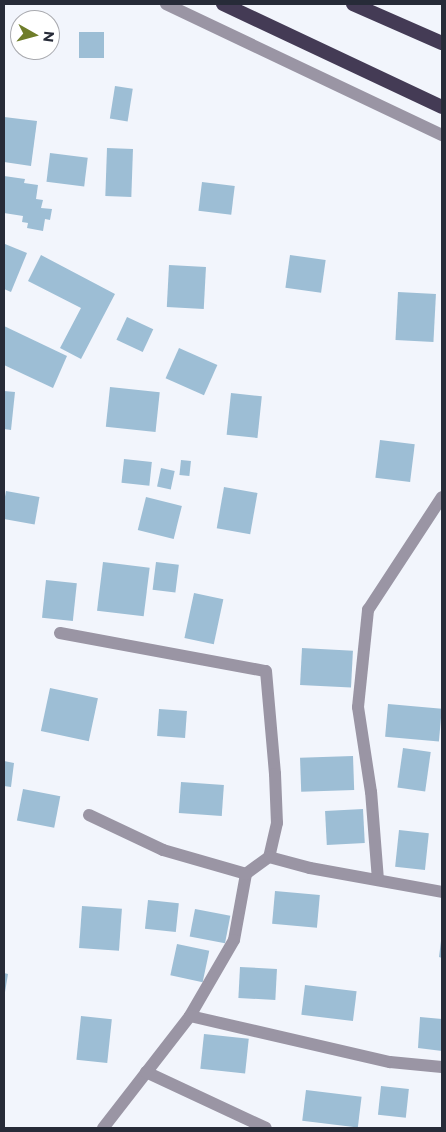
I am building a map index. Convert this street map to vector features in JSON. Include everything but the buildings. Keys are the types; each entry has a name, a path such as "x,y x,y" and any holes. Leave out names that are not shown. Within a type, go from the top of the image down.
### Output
{"highway":[{"path":"223,4 442,108"},
{"path":"353,4 442,44"}],"street":[{"path":"166,4 442,135"},
{"path":"378,880 371,792 358,707 368,610 442,497"},
{"path":"60,633 266,671 275,774 277,823 269,857 246,874 234,940 190,1016 103,1128"},
{"path":"89,815 163,850 246,874"},
{"path":"269,857 310,868 442,892"},
{"path":"190,1016 390,1062 442,1067"},
{"path":"146,1072 266,1128"}]}
